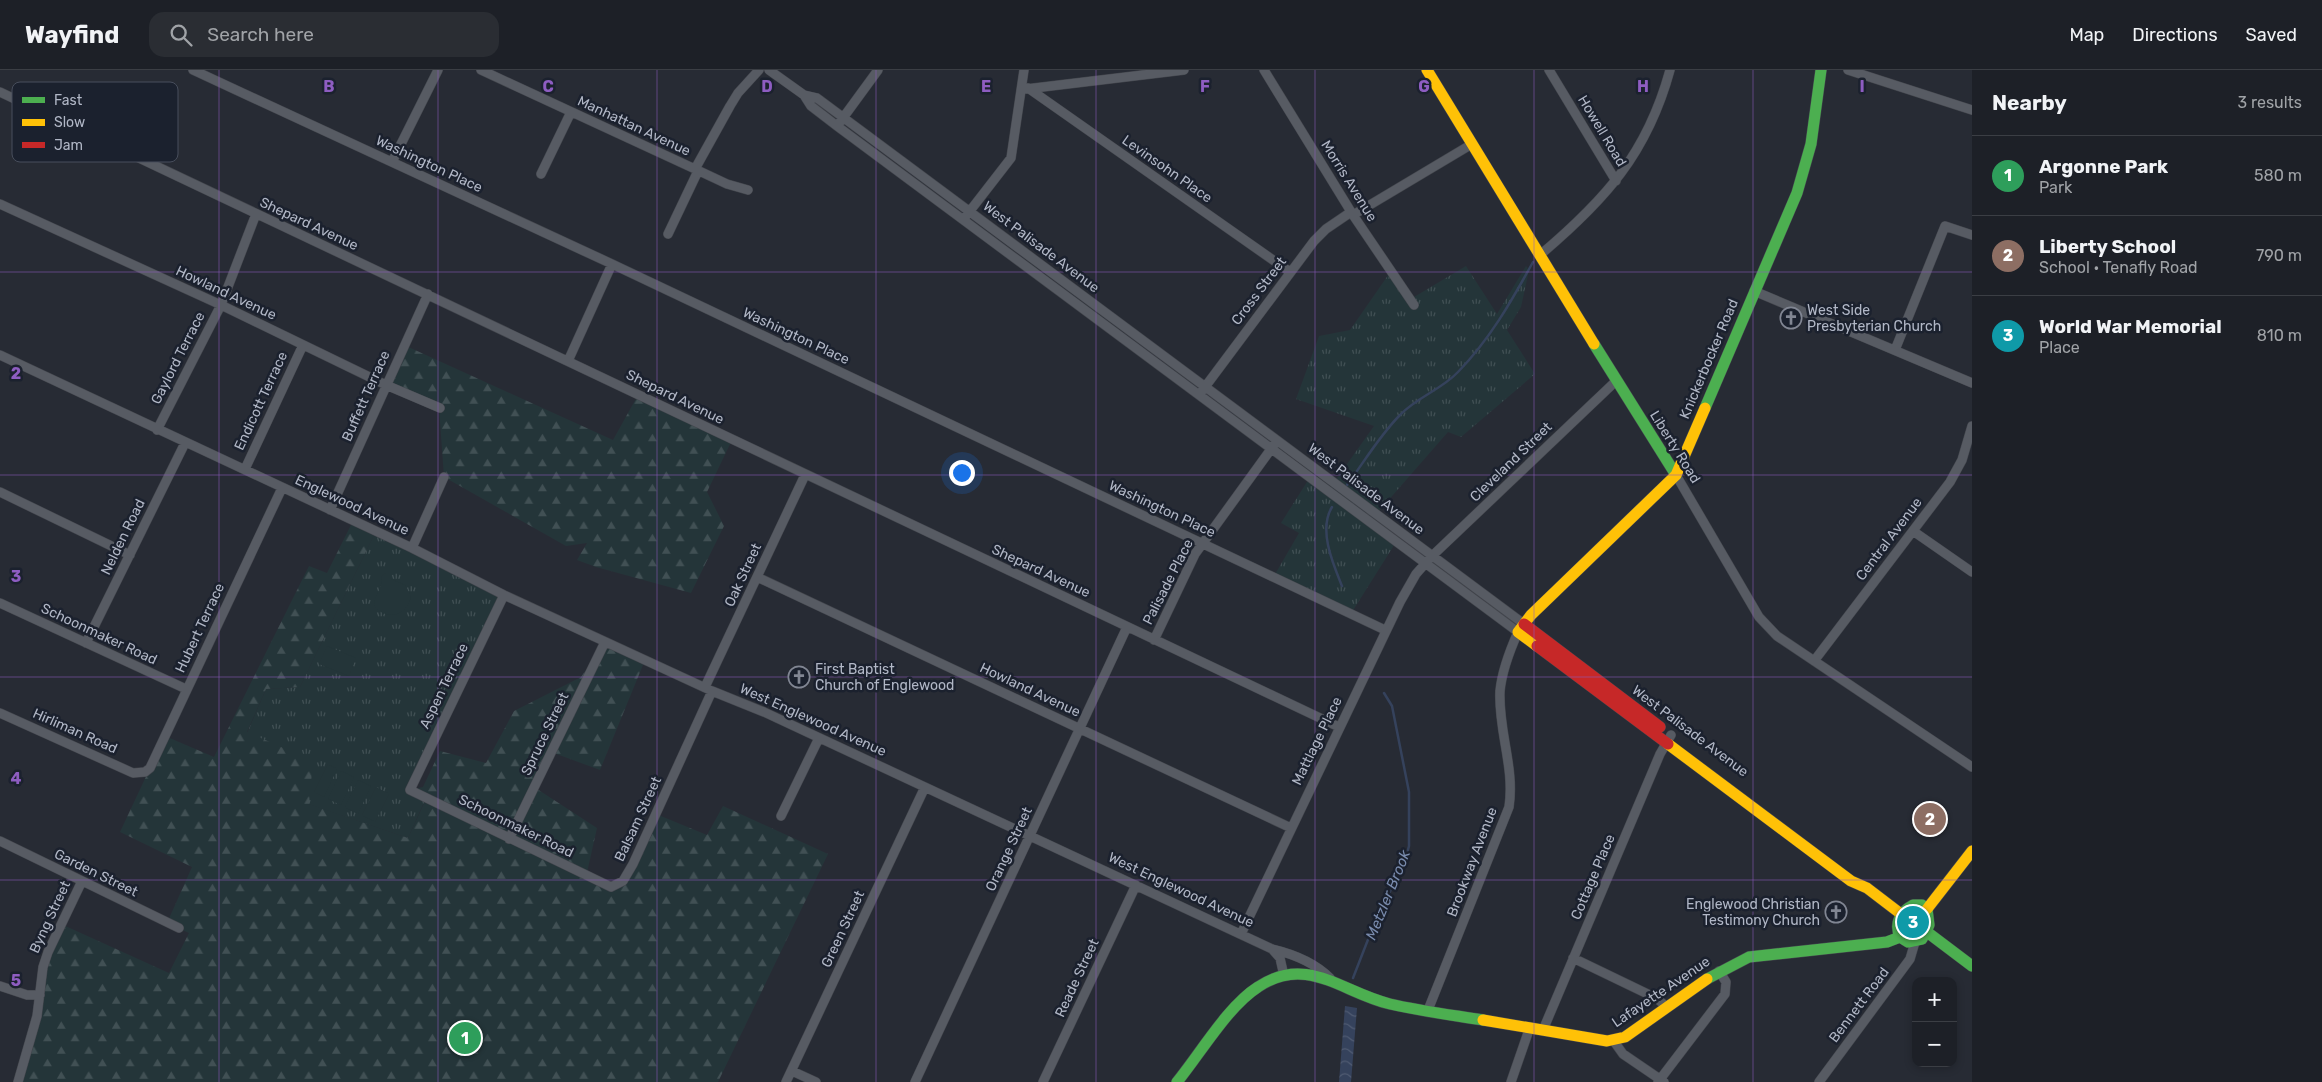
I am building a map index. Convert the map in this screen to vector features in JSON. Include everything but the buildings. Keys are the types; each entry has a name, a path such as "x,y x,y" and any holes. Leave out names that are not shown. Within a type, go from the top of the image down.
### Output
{"main road":[{"name":"Liberty Road","path":"1427,70 1616,381 1676,475"},
{"name":"Knickerbocker Road","path":"1521,628 1676,475 1797,192 1811,144 1821,70"},
{"name":"West Palisade Avenue","path":"1521,628 1792,832 1855,874 1867,888 1901,914"},
{"path":"1927,909 1972,851"},
{"path":"1913,905 1922,905 1927,909 1930,923 1922,939 1915,942 1906,942 1900,937 1897,926 1901,914 1913,905"},
{"path":"1926,932 1972,966"},
{"name":"Lafayette Avenue","path":"1613,1040 1628,1035 1719,971 1755,956 1887,942 1900,937"},
{"path":"1177,1082 1244,996 1266,981 1284,976 1307,974 1333,981"},
{"name":"West Englewood Avenue","path":"1333,981 1383,1002 1599,1040 1613,1040"}],"street":[{"name":"Washington Place","path":"193,70 612,264 1385,630"},
{"path":"392,162 438,70"},
{"name":"Manhattan Avenue","path":"482,70 727,184 748,190"},
{"path":"668,234 697,170 734,100 760,70"},
{"path":"769,70 804,95"},
{"path":"837,126 878,70"},
{"path":"963,220 1011,158 1025,89 1024,70"},
{"path":"1025,89 1184,70"},
{"name":"Morris Avenue","path":"1264,70 1352,213 1414,304"},
{"name":"Howell Road","path":"1549,70 1616,181"},
{"path":"1540,255 1582,219 1616,181 1640,147 1650,126 1670,70"},
{"path":"1848,70 1972,110"},
{"name":"Levinsohn Place","path":"1025,89 1290,272"},
{"name":"Shepard Avenue","path":"0,92 12,98"},
{"name":"West Palisade Avenue","path":"804,95 817,98 1277,441 1428,560"},
{"name":"West Palisade Avenue","path":"804,95 811,106 837,126 1198,395 1521,628"},
{"path":"541,174 571,112"},
{"name":"Cross Street","path":"1198,395 1290,272 1326,229 1472,144"},
{"name":"Shepard Avenue","path":"147,162 1339,727"},
{"name":"Howland Avenue","path":"0,204 221,305 386,385 440,408"},
{"name":"Gaylord Terrace","path":"156,430 221,305 256,214"},
{"path":"1895,350 1945,226 1972,235"},
{"path":"568,361 612,264"},
{"path":"1754,291 1972,383"},
{"name":"Buffett Terrace","path":"330,510 428,294"},
{"name":"Endicott Terrace","path":"245,469 303,345"},
{"name":"Englewood Avenue","path":"0,355 156,430 245,469 412,548 504,595 691,681"},
{"name":"Cleveland Street","path":"1428,560 1616,381"},
{"name":"Central Avenue","path":"1814,661 1957,470 1972,426"},
{"name":"Palisade Place","path":"1154,640 1185,572 1202,544 1277,441"},
{"name":"Nelden Road","path":"86,643 185,443"},
{"name":"Oak Street","path":"681,755 757,577 805,475"},
{"name":"Liberty Road","path":"1676,475 1759,617 1777,636 1972,767"},
{"path":"412,548 444,477"},
{"name":"Hubert Terrace","path":"138,774 150,768 282,488"},
{"path":"0,492 130,555"},
{"path":"1913,531 1972,572"},
{"name":"Mattlage Place","path":"1241,934 1385,630 1400,602 1428,560"},
{"name":"Howland Avenue","path":"757,577 1291,828"},
{"name":"Aspen Terrace","path":"410,790 504,595"},
{"name":"Schoonmaker Road","path":"0,604 186,689"},
{"name":"Orange Street","path":"915,1082 1127,627"},
{"name":"Brookway Avenue","path":"1428,1010 1509,807 1511,778 1502,728 1500,691 1503,673 1521,628"},
{"name":"Spruce Street","path":"509,838 605,642"},
{"name":"West Englewood Avenue","path":"691,681 764,712 1272,949 1288,953 1319,967 1333,981"},
{"name":"Hirliman Road","path":"0,713 138,774"},
{"path":"781,816 819,738"},
{"name":"Cottage Place","path":"1543,1030 1668,739"},
{"name":"Balsam Street","path":"611,887 623,881 633,864 681,755"},
{"name":"Green Street","path":"786,1082 925,787"},
{"name":"Schoonmaker Road","path":"410,790 611,887"},
{"name":"Garden Street","path":"0,841 179,928"},
{"name":"Byng Street","path":"18,1082 37,1016 48,952 82,881"},
{"name":"Reade Street","path":"1043,1082 1136,885"},
{"name":"Bennett Road","path":"1819,1082 1912,957 1915,942"},
{"path":"1272,949 1280,958 1284,976"},
{"path":"1573,958 1656,998 1667,1007"},
{"path":"1613,1040 1623,1054 1661,1081 1724,994 1726,982 1719,971"},
{"path":"0,986 27,995 40,995"},
{"path":"1511,1082 1530,1027"},
{"path":"792,1070 816,1082"}],"green space":[{"path":"1466,266 1497,314 1526,266 1529,270 1521,307 1507,330 1535,374 1461,437 1448,432 1372,519 1398,539 1352,612 1274,576 1299,533 1281,523 1312,474 1330,488 1374,426 1296,399 1319,336 1350,330 1391,271 1409,300"},
{"path":"404,345 613,440 638,395 732,440 707,492 724,526 691,593 577,560 587,543 566,546 444,477 439,408 386,385"},
{"path":"353,521 376,531 300,687 266,689 247,732 313,761 309,804 408,838 426,799 410,790 423,787 440,751 486,763 514,711 581,677 605,642 645,660 600,770 551,752 534,787 597,828 586,877 619,884 656,814 707,835 723,806 828,854 718,1082 18,1082 29,1049 43,967 61,924 169,973 189,933 167,923 192,867 120,832 165,736 214,757 309,566 327,573"},
{"path":"376,531 504,595 410,790 426,798 408,838 308,804 247,733 266,689 300,687"},
{"path":"385,573 391,579 405,585 411,596 406,608 396,614 384,614 374,605 382,581 381,577"},
{"path":"327,646 356,658 349,676 319,664"},
{"path":"328,764 337,769 324,797 314,792"},
{"path":"341,771 354,777 341,805 328,799"},
{"path":"358,780 371,786 358,814 345,807"},
{"path":"376,787 389,794 375,822 362,815"}],"water":[{"path":"1345,1006 1357,1008 1351,1082 1339,1082"}],"waterway":[{"name":"Metzler Brook","path":"1347,485 1379,440 1400,415 1451,378 1470,359 1499,320 1533,262"},
{"name":"Metzler Brook","path":"1332,507 1326,526 1328,547 1342,586"},
{"name":"Metzler Brook","path":"1353,978 1378,914 1404,865 1409,846 1409,792 1392,706 1384,693"}],"traffic: fast":[{"path":"1705,408 1797,193 1811,144 1821,70"},
{"path":"1594,344 1676,475"},
{"path":"1913,905 1922,905 1927,909 1929,925 1922,939 1908,942 1900,937 1898,923 1899,918 1913,905"},
{"path":"1927,932 1972,966"},
{"path":"1707,979 1749,957 1887,942 1900,937"},
{"path":"1177,1082 1225,1018 1247,995 1276,978 1293,974 1325,979 1390,1004 1483,1020"}],"traffic: slow":[{"path":"1427,70 1594,344"},
{"path":"1537,646 1518,632 1531,615 1676,475 1705,408"},
{"path":"1668,744 1851,881 1867,888 1901,914"},
{"path":"1927,909 1972,851"},
{"path":"1483,1020 1607,1041 1625,1037 1707,979"}],"traffic: jam":[{"path":"1524,624 1660,727"},
{"path":"1537,646 1668,744"}],"place":[{"name":"West Side Presbyterian Church","path":"1791,318"},
{"name":"First Baptist Church of Englewood","path":"799,677"},
{"name":"Liberty School","path":"1930,819"},
{"name":"Englewood Christian Testimony Church","path":"1836,912"},
{"name":"World War Memorial","path":"1913,922"},
{"name":"Argonne Park","path":"465,1038"}]}
